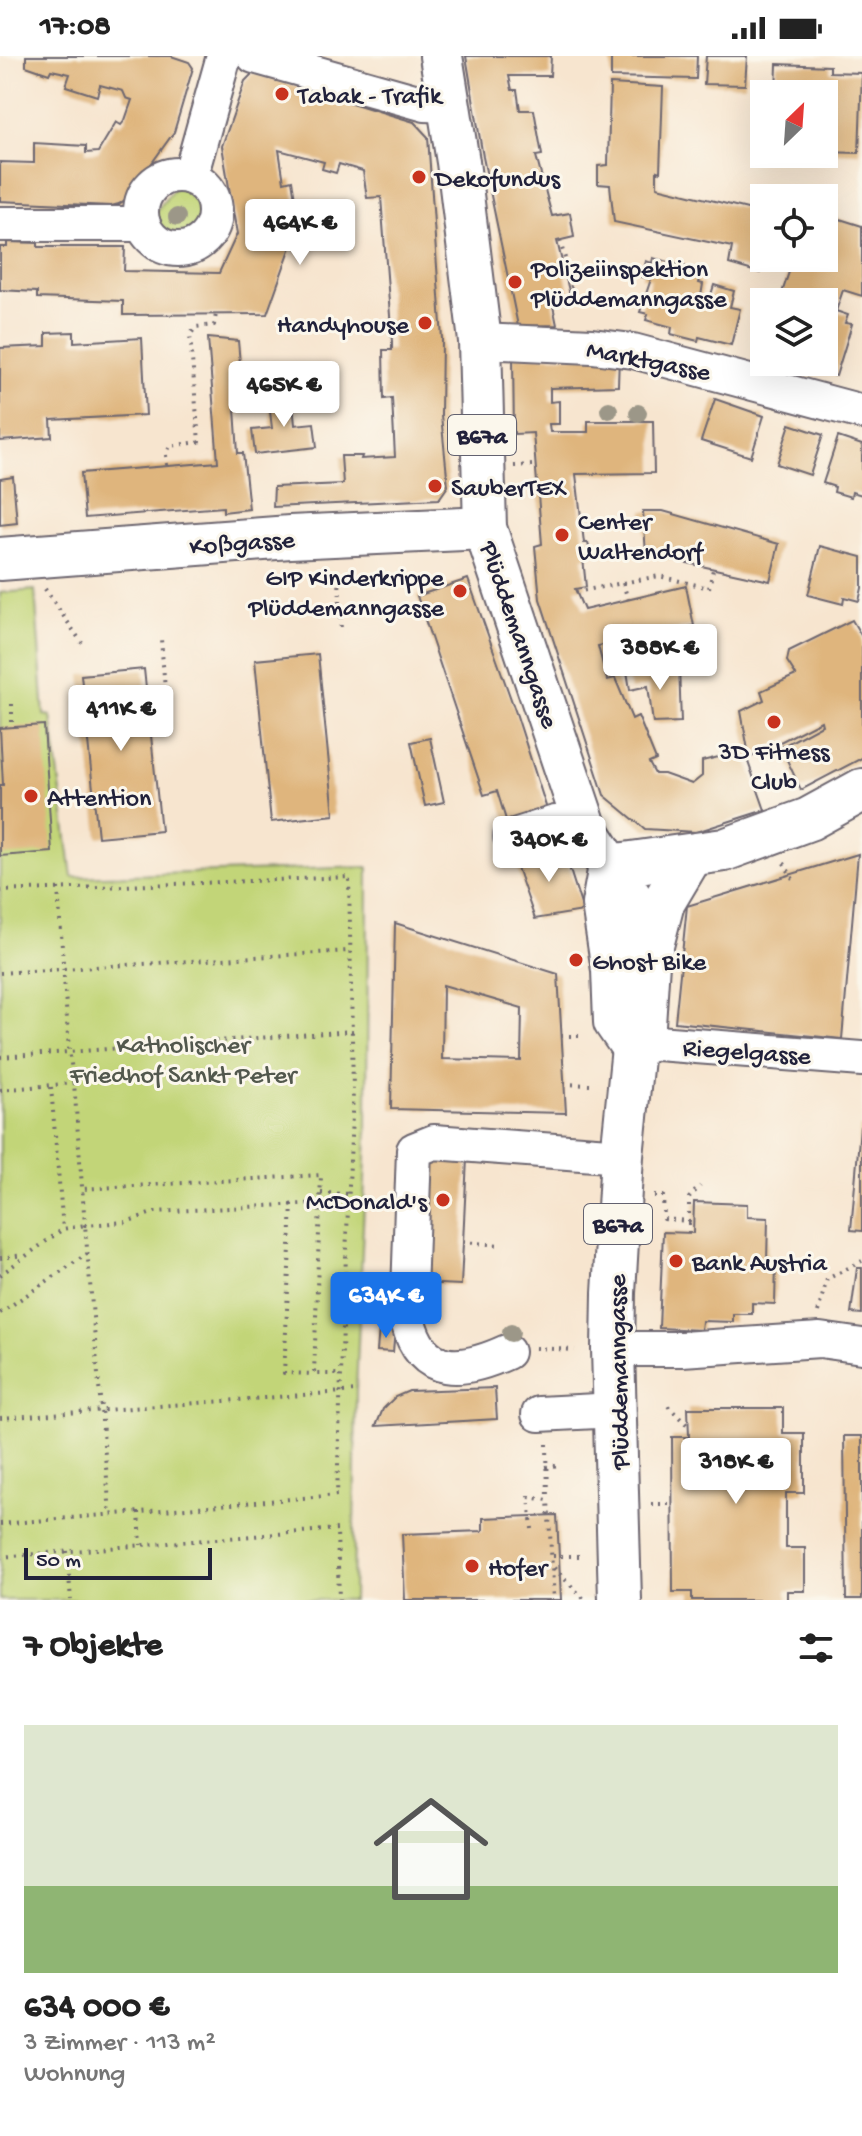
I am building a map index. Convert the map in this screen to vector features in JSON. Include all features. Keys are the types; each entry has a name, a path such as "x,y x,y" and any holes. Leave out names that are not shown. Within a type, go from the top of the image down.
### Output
{"main road":[{"name":"Plüddemanngasse","path":"441,56 458,162 480,341 485,528 586,829 630,897 648,963 644,1025 633,1048 622,1156 594,1349 616,1410 620,1600"},
{"name":"Koßgasse","path":"0,559 290,537 485,528"},
{"path":"633,1048 615,1022 613,970 603,904 610,866 724,850 809,819 862,790"},
{"path":"648,963 663,903 691,856"}],"street":[{"path":"190,177 224,56"},
{"path":"254,56 425,104 448,105"},
{"path":"177,175 190,177 209,190 214,201 214,223 208,234 190,247 167,247 157,242 143,224 141,211 144,197 163,178 177,175"},
{"path":"0,224 143,224"},
{"name":"Marktgasse","path":"480,341 633,351 862,412"},
{"path":"511,837 555,823"},
{"name":"Riegelgasse","path":"633,1048 657,1043 862,1059"},
{"path":"520,1350 481,1364 441,1366 424,1358 412,1337 408,1321 414,1150 420,1145 434,1142 622,1156"},
{"path":"594,1349 682,1349 820,1340 862,1346"},
{"path":"539,1414 616,1410"}],"path":[{"path":"560,241 573,286 569,288"},
{"path":"167,465 166,455 170,446 199,442 190,335 196,327 214,325 216,314"},
{"path":"512,466 534,465"},
{"path":"576,592 659,576 709,588 713,569"},
{"path":"339,577 341,633"},
{"path":"41,581 82,643"},
{"path":"623,583 628,600"},
{"path":"150,729 168,728 161,639"},
{"path":"12,704 12,728"},
{"path":"782,861 794,881"},
{"path":"0,891 349,877 353,1031 337,1495 0,1524"},
{"path":"58,888 69,1051 110,1514"},
{"path":"0,973 350,951"},
{"path":"0,1057 353,1031"},
{"path":"561,1036 588,1036"},
{"path":"0,1090 74,1083"},
{"path":"564,1084 590,1085"},
{"path":"51,1087 63,1229"},
{"path":"82,1189 321,1175 314,1374"},
{"path":"689,1233 689,1198 700,1186"},
{"path":"321,1193 349,1194"},
{"path":"650,1196 663,1196 664,1219 691,1221"},
{"path":"0,1275 63,1229 126,1222 155,1212 321,1203"},
{"path":"292,1204 284,1373 341,1374"},
{"path":"463,1242 500,1245"},
{"path":"0,1258 26,1254"},
{"path":"0,1313 87,1254"},
{"path":"783,1342 820,1310 827,1279 862,1261"},
{"path":"520,1350 594,1349"},
{"path":"0,1418 356,1391"},
{"path":"668,1406 688,1426"},
{"path":"554,1600 546,1444 559,1442"},
{"path":"546,1467 559,1465"},
{"path":"532,1529 529,1497 548,1500"},
{"path":"648,1504 672,1504"},
{"path":"139,1512 141,1545"},
{"path":"0,1557 337,1529 339,1600"},
{"path":"67,1551 71,1600"},
{"path":"552,1556 582,1556"},
{"path":"553,1566 585,1600"}],"green space":[{"path":"178,183 196,191 199,221 190,240 178,244 161,238 157,232 155,213"},
{"name":"Katholischer Friedhof Sankt Peter","path":"35,590 44,715 51,716 72,877 368,867 367,1132 356,1391 353,1600 0,1600 0,593"}],"building":[{"path":"26,56 171,56 189,62 193,68 174,132 126,199 119,204 0,201 0,162 34,163 34,143 86,146 86,153 98,152 116,122 121,125 125,120 132,100 126,98 123,91 100,85 97,96 66,86 70,74 51,70 49,74 26,66"},
{"path":"466,56 551,56 550,76 509,76 512,90 517,90 520,110 534,110 542,155 536,156 552,216 570,213 574,237 557,241 570,295 552,301 557,325 518,326 483,157"},
{"path":"611,56 697,56 696,79 611,77"},
{"path":"706,56 747,56 745,85 704,84"},
{"path":"777,64 830,66 830,72 862,73 859,153 838,152 838,80 776,80"},
{"path":"253,73 414,122 428,137 442,339 441,415 448,486 439,499 273,507 274,487 343,484 341,456 362,456 361,459 395,457 392,398 384,399 383,350 392,350 392,342 381,197 367,198 363,171 339,164 336,173 322,169 324,162 279,150 284,182 292,180 299,224 291,226 293,241 267,314 123,315 123,301 37,298 37,292 0,290 0,247 7,247 7,242 38,243 38,247 125,247 124,271 219,273 237,234 222,146 245,81"},
{"path":"610,84 663,87 657,187 750,210 750,270 729,264 732,247 614,222 610,185 598,184 598,166 608,165"},
{"path":"838,218 862,226 862,296 843,290 838,305 838,288 784,288 789,272 838,272"},
{"path":"653,258 702,271 699,283 703,284 701,296 710,298 714,285 734,291 730,307 740,309 731,345 671,334 672,327 646,320 648,314 640,312 651,279 642,277 646,261 652,263"},
{"path":"838,312 848,315 845,323 852,324 838,370"},
{"path":"74,332 74,342 142,338 146,415 51,420 52,437 0,441 0,348 46,346 46,333"},
{"path":"208,338 238,341 244,409 235,409 238,453 243,453 249,509 223,512 223,507 85,518 81,473 218,462"},
{"path":"513,356 619,356 618,386 550,388 550,402 559,401 559,424 549,424 550,432 588,432 588,421 653,421 654,473 576,474 584,543 588,543 591,556 583,558 586,587 575,589 584,610 686,586 694,626 598,646 607,680 615,678 632,719 638,716 656,760 649,763 655,774 692,784 702,776 702,761 748,750 741,711 764,700 761,691 796,675 787,661 789,651 852,620 862,637 862,758 801,790 781,747 822,725 821,721 747,759 765,810 696,832 645,829 604,795 540,599 535,546 542,544 533,433 514,434"},
{"path":"292,393 295,425 314,423 317,447 255,454 252,430 272,428 268,395"},
{"path":"715,399 764,416 751,457 701,441"},
{"path":"790,424 823,435 810,475 777,464"},
{"path":"838,437 862,445 862,495 852,492 851,497 834,492 835,487 823,483"},
{"path":"13,477 17,523 0,525 0,479"},
{"path":"643,511 663,511 779,544 770,581 646,554"},
{"path":"820,546 862,557 859,601 844,597 843,604 808,595"},
{"path":"468,579 551,822 511,836 497,791 484,795 417,596"},
{"path":"318,654 334,815 271,822 255,660"},
{"path":"679,666 681,722 653,723 648,686 630,690 627,671"},
{"path":"144,669 161,831 98,837 81,675"},
{"path":"44,725 52,852 0,856 0,785 3,785 0,728"},
{"path":"430,738 444,802 425,806 411,742"},
{"path":"564,851 583,911 535,919 514,859 516,856"},
{"path":"858,854 842,1039 675,1022 687,906"},
{"path":"395,923 558,974 566,1113 391,1109","holes":["443,985 522,1008 521,1061 442,1059"]},
{"path":"862,1127 862,1231 851,1230"},
{"name":"McDonald's","path":"424,1156 467,1158 461,1285 418,1283"},
{"path":"694,1202 747,1204 747,1217 768,1218 767,1261 776,1262 775,1304 752,1303 752,1314 733,1314 733,1322 702,1321 701,1330 659,1328 663,1232 693,1233"},
{"path":"857,1268 862,1268 862,1314 851,1313"},
{"path":"379,1328 395,1329 393,1352 377,1351"},
{"path":"495,1388 497,1419 376,1426 383,1409 395,1397 409,1391"},
{"path":"688,1408 783,1408 783,1433 804,1433 804,1493 786,1493 786,1548 805,1548 805,1591 787,1591 787,1600 692,1600 692,1592 673,1592 672,1437 689,1437"},
{"path":"844,1436 862,1436 862,1599 846,1599"},
{"name":"Hofer","path":"557,1515 561,1600 405,1600 402,1534 483,1531 483,1518"}],"place":[{"name":"Tabak - Trafik","path":"282,94"},
{"name":"Dekofundus","path":"419,177"},
{"name":"Polizeiinspektion Plüddemanngasse","path":"515,282"},
{"name":"Handyhouse","path":"425,323"},
{"name":"SauberTEX","path":"435,486"},
{"name":"Center Waltendorf","path":"562,535"},
{"name":"GIP Kinderkrippe Plüddemanngasse","path":"460,591"},
{"name":"3D Fitness Club","path":"774,722"},
{"name":"Attention","path":"31,796"},
{"name":"Ghost Bike","path":"576,960"},
{"name":"McDonald's","path":"443,1200"},
{"name":"Bank Austria","path":"676,1261"},
{"name":"Hofer","path":"472,1566"}]}
